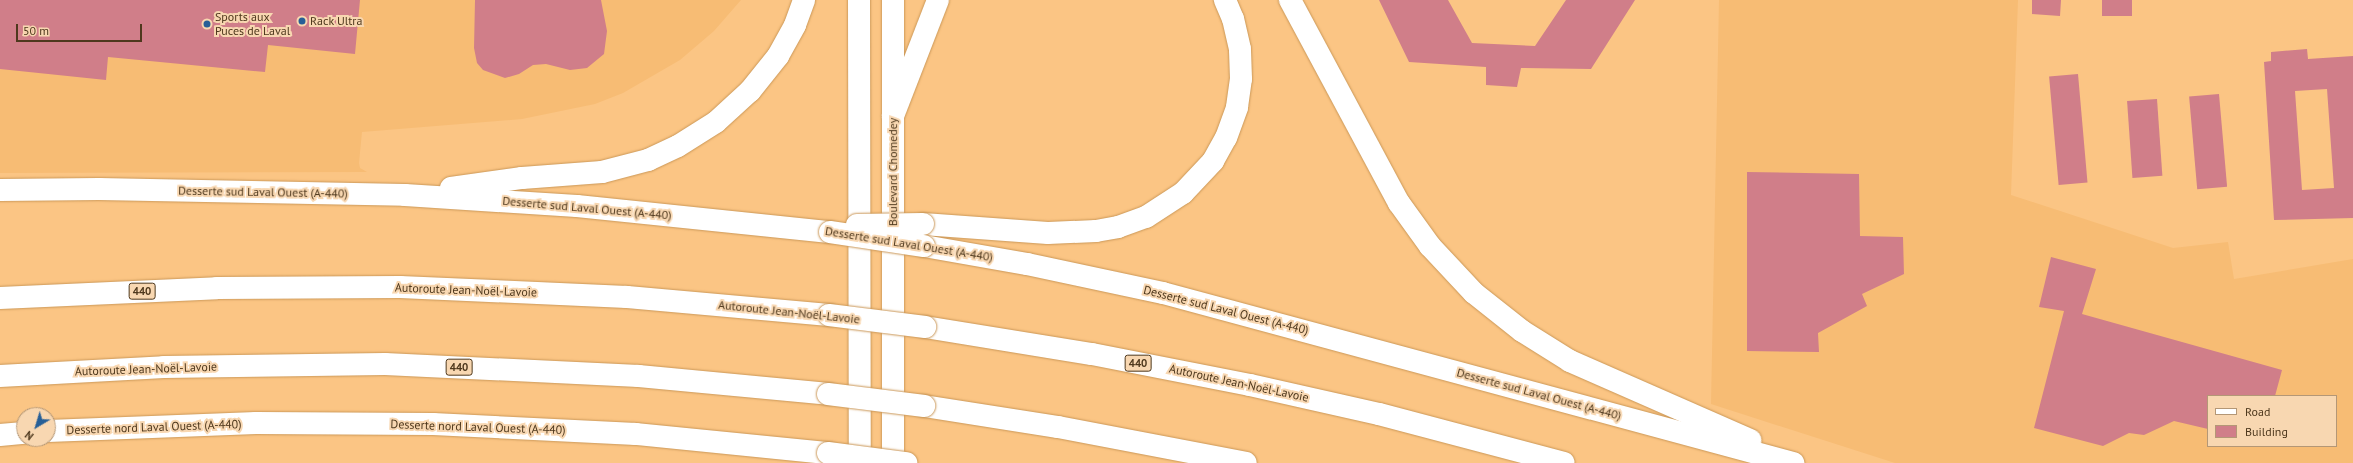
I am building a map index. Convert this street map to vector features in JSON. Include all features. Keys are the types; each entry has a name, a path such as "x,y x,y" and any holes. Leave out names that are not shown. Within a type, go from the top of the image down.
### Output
{"main road":[{"path":"405,195 522,178 602,172 648,160 673,148 716,122 750,91 778,56 795,25 804,0"},
{"path":"859,0 860,463"},
{"name":"Boulevard Chomedey","path":"893,0 893,463"},
{"path":"893,116 938,0"},
{"path":"831,228 923,224 1038,232 1096,231 1118,227 1146,217 1183,193 1212,161 1226,138 1236,107 1241,79 1240,49 1233,19 1225,0"},
{"path":"1290,0 1399,204 1430,246 1474,293 1522,331 1570,361 1802,463"},
{"name":"Desserte sud Laval Ouest (A-440)","path":"0,190 120,189 405,195 577,206 780,225 831,228 1027,264 1163,293 1793,463"},
{"name":"Autoroute Jean-Noël-Lavoie","path":"0,298 216,288 400,287 627,297 829,315 925,328 1092,354 1250,385 1392,418 1564,463"},
{"name":"Autoroute Jean-Noël-Lavoie","path":"0,376 164,367 385,364 639,376 828,394 924,406 1043,424 1246,463"},
{"name":"Desserte nord Laval Ouest (A-440)","path":"56,431 248,423 433,424 636,434 828,453 906,463"},
{"path":"0,434 16,433"}],"shaded area":[{"path":"0,0 741,0 714,31 680,60 623,93 595,104 522,119 362,132 359,163 360,168 367,172 0,173"},
{"path":"1719,0 2018,0 2011,195 2173,248 2228,242 2234,279 2353,259 2353,463 1895,463 1711,404"}],"building":[{"path":"0,0 360,0 355,54 268,45 265,72 108,57 106,80 0,69"},
{"path":"475,0 601,0 607,31 604,54 587,68 570,70 546,64 533,65 519,74 505,78 483,70 477,63 474,48"},
{"path":"1379,0 1448,0 1472,43 1535,46 1566,0 1635,0 1591,69 1521,68 1517,87 1486,85 1486,67 1409,62"},
{"path":"2032,0 2061,0 2060,16 2032,14"},
{"path":"2102,0 2132,0 2132,16 2102,16"},
{"path":"2307,49 2308,59 2353,56 2353,218 2274,220 2264,62 2271,61 2271,52","holes":["2327,89 2334,188 2302,190 2295,91"]},
{"path":"2078,74 2087,183 2059,185 2049,77"},
{"path":"2219,94 2227,187 2197,189 2189,97"},
{"path":"2157,99 2162,176 2132,178 2127,101"},
{"path":"1747,172 1859,174 1860,236 1903,237 1904,274 1862,294 1867,306 1818,333 1819,352 1747,351"},
{"path":"2051,257 2096,269 2082,314 2282,370 2275,395 2207,395 2207,429 2174,421 2144,435 2129,433 2103,446 2034,428 2064,311 2039,307"}],"place":[{"name":"Rack Ultra","path":"302,21"},
{"name":"Sports aux Puces de Laval","path":"207,24"}]}
